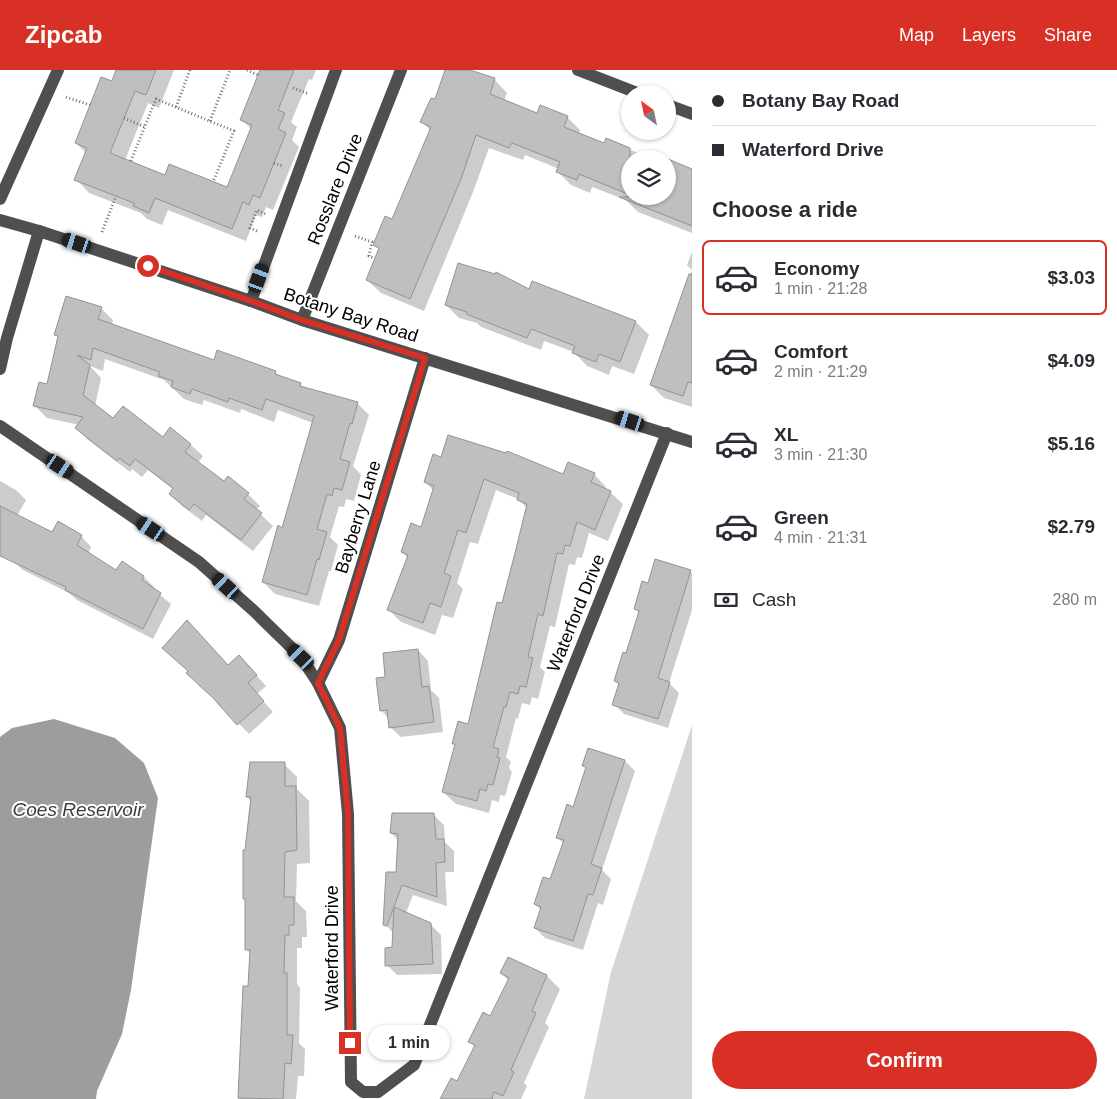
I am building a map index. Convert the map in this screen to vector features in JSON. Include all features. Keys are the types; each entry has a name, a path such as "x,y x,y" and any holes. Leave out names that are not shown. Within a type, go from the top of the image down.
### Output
{"street":[{"path":"0,199 58,70"},
{"path":"251,301 336,70"},
{"name":"Rosslare Drive","path":"302,320 401,70"},
{"path":"578,70 621,87"},
{"path":"676,108 692,114"},
{"name":"Botany Bay Road","path":"0,220 96,249 302,320 692,442"},
{"path":"0,369 7,338 39,231"},
{"name":"Bayberry Lane","path":"318,683 339,640 425,358"},
{"name":"Waterford Drive","path":"0,426 198,562 254,611 301,657 318,683 340,728 348,814 350,1082 363,1092 378,1092 393,1083 414,1065 667,433"}],"path":[{"path":"176,107 190,70"},
{"path":"210,121 230,70"},
{"path":"247,70 258,75"},
{"path":"131,161 156,99 234,131 213,182"},
{"path":"84,104 90,106"},
{"path":"124,118 145,127"},
{"path":"96,249 116,196"},
{"path":"351,234 372,242 369,256 373,258"}],"shaded area":[{"path":"692,725 692,1099 584,1099 611,972"}],"water":[{"name":"Coes Reservoir","path":"54,719 115,738 144,763 158,798 131,990 122,1034 97,1091 96,1099 0,1099 0,737 12,728"}],"building":[{"path":"116,70 156,70 146,95 135,91 110,153 165,175 169,164 227,187 252,125 240,120 260,70 294,70 278,110 285,113 278,129 286,133 260,198 253,195 249,205 243,202 232,229 155,198 149,213 133,206 134,203 74,180 87,148 75,143 101,77 112,81"},
{"path":"445,70 470,70 495,78 490,94 537,113 540,105 568,116 564,127 604,143 606,138 630,148 630,150 621,150 621,191 579,174 577,180 556,172 560,162 512,143 509,148 476,135 461,179 410,299 366,280 379,248 373,245 385,216 392,219 431,127 420,122 431,98 435,99"},
{"path":"676,162 692,169 692,226 639,205 676,205"},
{"path":"458,263 495,274 496,272 529,289 532,281 636,321 620,362 599,354 596,362 572,353 575,346 531,329 527,338 466,314 467,312 445,305"},
{"path":"689,274 692,274 692,383 688,382 683,396 650,385"},
{"path":"66,296 102,307 98,319 214,360 217,350 276,371 275,374 301,383 300,386 358,402 340,459 350,462 342,490 334,488 332,496 327,494 317,529 327,532 307,595 262,582 278,525 282,528 314,416 266,399 262,410 229,398 228,402 192,389 190,394 171,387 173,381 158,376 160,372 93,348 91,360 77,355 90,365 83,395 113,418 123,406 163,437 170,427 191,444 185,452 224,481 228,476 249,493 244,499 262,513 241,540 194,504 189,510 169,494 173,488 135,459 130,466 119,458 117,461 75,428 83,417 33,406 39,382 47,384 58,336 54,335"},
{"path":"448,435 506,453 507,451 563,474 568,462 595,473 591,482 611,491 595,530 577,522 570,546 565,545 563,554 557,553 543,616 538,614 528,657 533,658 526,687 520,686 518,694 510,692 493,747 499,749 497,757 500,758 493,785 488,784 486,791 480,789 477,801 442,792 455,744 452,744 458,721 468,724 497,602 502,603 515,553 527,504 517,500 519,493 484,479 466,533 458,530 444,573 451,576 441,607 430,603 423,623 387,610 408,555 401,552 411,523 421,527 434,486 424,482 433,454 441,457"},
{"path":"0,506 52,532 58,521 82,535 77,545 116,570 122,561 144,576 142,580 161,593 143,629 65,590 66,587 0,556"},
{"path":"655,559 691,570 658,678 670,682 658,719 612,705 619,683 614,681 623,652 626,653 639,611 634,609 642,581 648,583"},
{"path":"187,620 228,665 239,655 257,675 248,683 264,701 237,725 213,698 186,673 188,671 162,648"},
{"path":"418,649 422,687 429,686 434,722 389,728 387,710 380,711 376,678 385,677 383,653"},
{"path":"588,748 625,760 591,864 602,868 593,895 588,894 573,941 534,928 541,907 534,904 543,877 550,879 564,840 556,838 567,804 573,807 586,767 582,766"},
{"path":"250,762 285,762 285,786 296,786 297,850 285,852 284,897 294,897 294,925 289,925 289,935 285,935 284,973 287,973 287,1035 293,1035 291,1064 285,1063 283,1099 238,1098 243,986 248,986 250,950 245,950 243,850 245,850 251,797 246,797"},
{"path":"392,813 434,813 436,839 444,839 445,862 436,863 437,897 402,885 387,926 383,925 386,872 396,872 398,834 390,833"},
{"path":"394,907 431,923 433,964 385,966 385,948 392,947"},
{"path":"508,957 547,975 532,1011 536,1013 511,1070 514,1072 503,1096 494,1092 493,1099 440,1099 451,1078 457,1081 475,1045 468,1042 483,1012 490,1016 509,978 500,973"}],"route":[{"path":"148,266 302,320 425,358 339,640 318,683 340,728 348,814 350,1043"}]}
